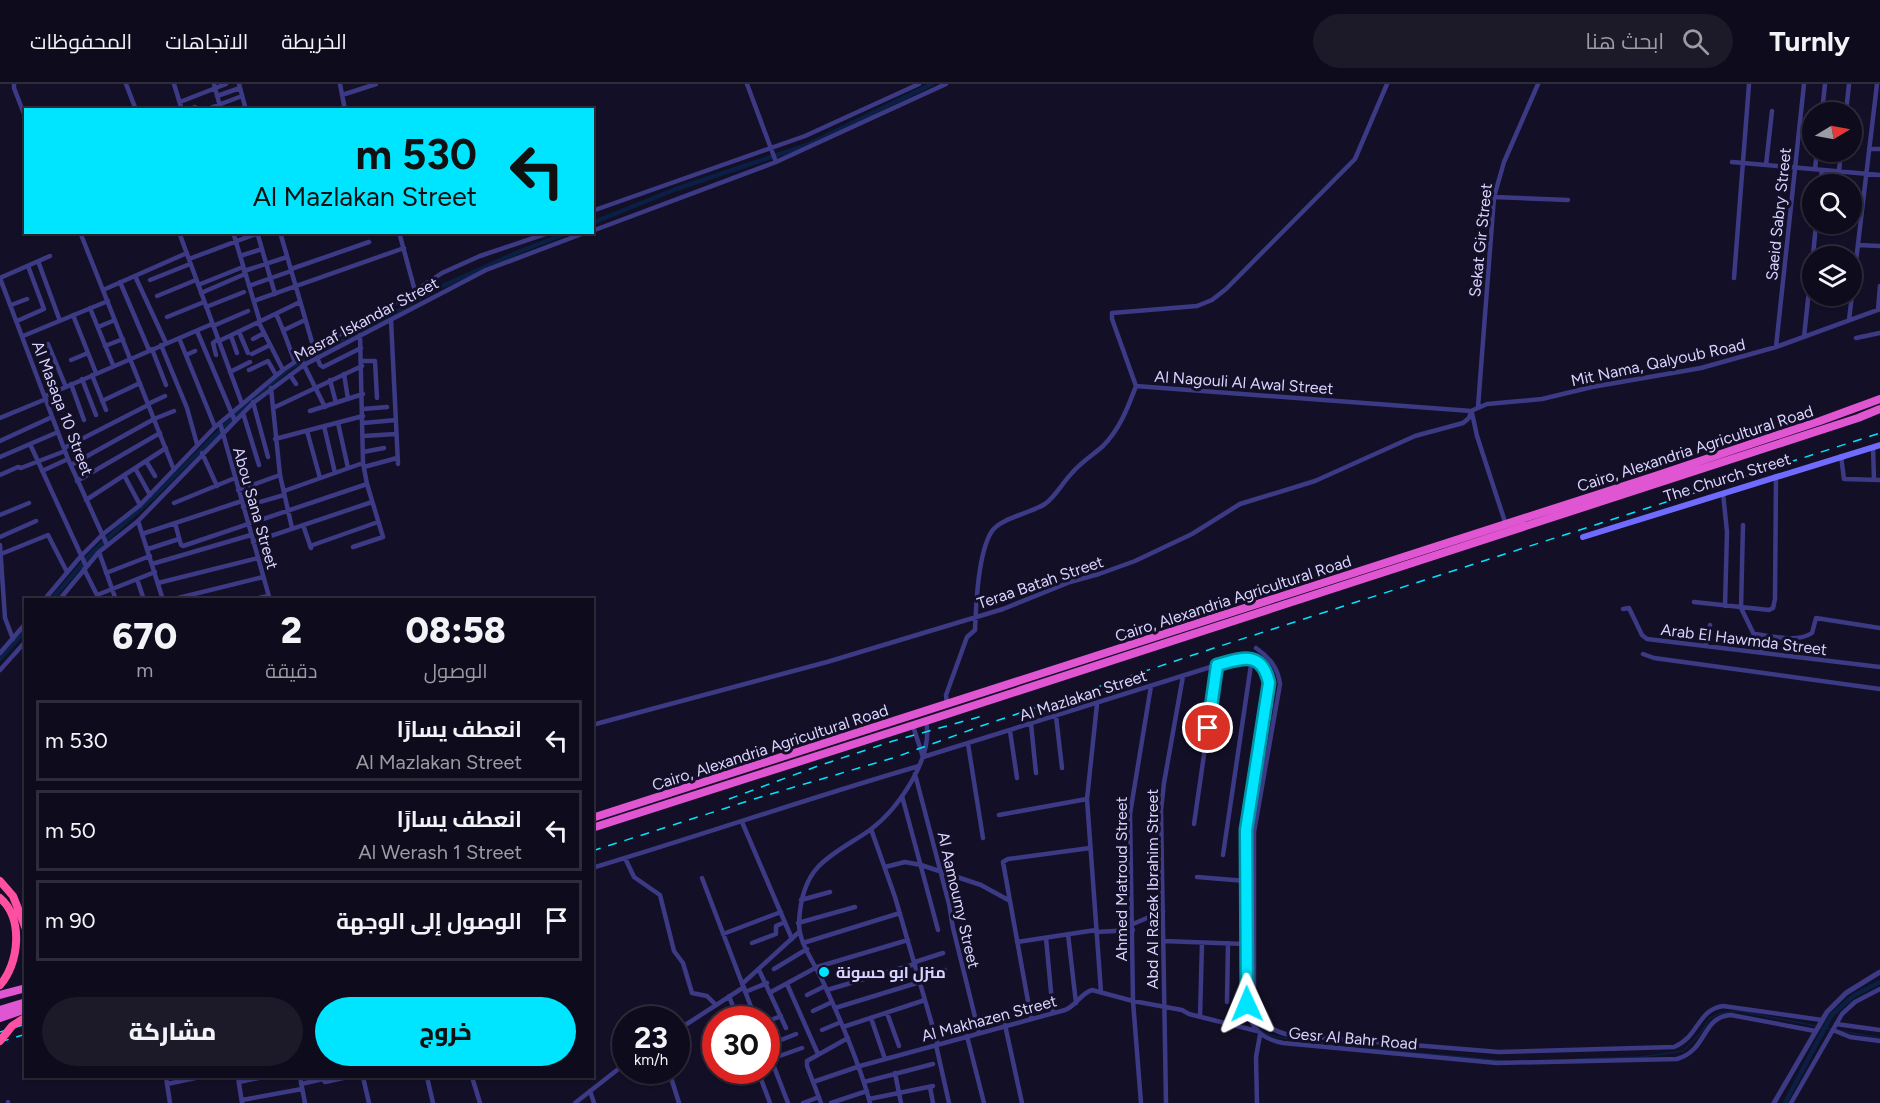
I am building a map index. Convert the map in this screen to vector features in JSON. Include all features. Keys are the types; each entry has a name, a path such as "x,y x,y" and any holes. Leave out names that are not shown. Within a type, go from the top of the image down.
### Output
{"highway":[{"name":"Cairo, Alexandria Agricultural Road","path":"594,817 1506,525 1803,428 1880,399"},
{"name":"Cairo, Alexandria Agricultural Road","path":"594,827 1659,484 1848,422 1880,409"},
{"path":"0,881 13,896 24,924"},
{"path":"0,898 7,905 12,918 15,942 9,974 0,985"},
{"path":"0,995 24,989"},
{"path":"0,1010 24,1003"},
{"path":"0,1018 24,1010"},
{"path":"0,1041 12,1026 24,1018"}],"main road":[{"name":"The Church Street","path":"1583,537 1877,446"}],"street":[{"path":"14,84 24,114"},
{"path":"126,84 135,108"},
{"path":"176,84 182,108"},
{"path":"180,102 214,86 226,84"},
{"path":"340,84 345,108"},
{"path":"342,94 376,84"},
{"path":"747,84 776,162"},
{"path":"594,210 805,136 919,84"},
{"path":"594,230 776,162 946,84"},
{"path":"1136,386 1112,319 1112,313 1197,306 1212,300 1226,289 1355,159 1387,84"},
{"name":"Sekat Gir Street","path":"1478,407 1494,197 1504,162 1538,84"},
{"path":"1734,278 1749,84"},
{"name":"Saeid Sabry Street","path":"1776,347 1804,84"},
{"path":"1823,102 1825,84"},
{"path":"1847,102 1849,84"},
{"path":"1850,320 1872,123 1878,98 1877,84"},
{"path":"214,86 220,107 242,96"},
{"path":"217,96 240,86 245,108"},
{"path":"1766,165 1772,111"},
{"path":"1872,123 1880,123"},
{"path":"1869,149 1880,149"},
{"path":"1732,162 1880,175"},
{"path":"1815,169 1816,162"},
{"path":"1839,171 1840,162"},
{"path":"1821,174 1822,170"},
{"path":"1494,197 1568,200"},
{"path":"81,234 174,470"},
{"path":"180,234 242,404"},
{"path":"234,234 260,322 283,370"},
{"path":"150,280 255,234"},
{"path":"258,234 275,294"},
{"path":"281,234 314,349"},
{"path":"400,234 415,291"},
{"name":"Masraf Iskandar Street","path":"46,598 102,535 140,505 197,444 276,375 314,349 409,295 442,273 545,234"},
{"name":"Masraf Iskandar Street","path":"61,598 99,552 138,520 253,403 304,364 486,270 583,234"},
{"path":"249,286 369,242"},
{"path":"1858,245 1880,246"},
{"path":"254,301 404,248"},
{"path":"240,256 262,249"},
{"path":"104,290 187,253"},
{"path":"0,278 50,256"},
{"path":"158,296 197,282 244,271 287,257"},
{"path":"38,261 60,321"},
{"path":"17,321 43,310 44,307 28,266"},
{"path":"201,293 244,271"},
{"path":"135,276 164,344 197,444"},
{"name":"Al Masaqa 10 Street","path":"0,278 64,450 107,545"},
{"path":"120,282 166,385"},
{"path":"1879,310 1880,286"},
{"path":"168,317 244,292"},
{"path":"0,297 6,294"},
{"path":"409,295 416,307"},
{"path":"11,305 27,299"},
{"path":"23,336 108,301"},
{"path":"216,355 213,343 300,302"},
{"path":"1804,337 1807,306"},
{"path":"90,308 113,365"},
{"name":"Mit Nama, Qalyoub Road","path":"1471,411 1488,404 1542,399 1592,387 1664,376 1707,366 1776,347 1879,310"},
{"path":"0,418 113,365 248,311"},
{"path":"276,314 295,362"},
{"path":"73,315 106,410"},
{"path":"98,327 115,320"},
{"path":"284,330 305,320"},
{"path":"142,534 284,493 348,468 398,461 391,320"},
{"path":"197,331 235,421"},
{"path":"239,332 250,354 270,345"},
{"path":"253,339 264,333"},
{"path":"1856,338 1880,333"},
{"path":"353,547 383,537 367,484 364,465 360,335"},
{"path":"231,336 237,353"},
{"name":"Abou Sana Street","path":"179,338 217,425 223,432 269,598"},
{"path":"105,346 123,339"},
{"path":"48,344 84,420"},
{"path":"317,357 323,367 362,348"},
{"path":"186,355 195,351"},
{"path":"71,360 88,353"},
{"path":"300,358 324,406"},
{"path":"249,370 266,361 269,362 276,375"},
{"path":"273,408 362,364 375,361 377,398"},
{"path":"230,372 250,362"},
{"path":"344,374 348,399"},
{"path":"290,375 296,384"},
{"path":"82,379 96,415"},
{"path":"330,380 336,403"},
{"path":"102,401 140,383"},
{"name":"Al Nagouli Al Awal Street","path":"947,705 946,695 967,637 975,630 980,567 993,531 1001,524 1050,500 1072,472 1102,446 1116,430 1128,408 1136,386 1471,411"},
{"path":"271,388 280,475 292,528"},
{"path":"56,391 63,410"},
{"path":"310,411 363,394"},
{"path":"0,475 18,466 21,468 64,450 165,396"},
{"path":"251,397 268,458"},
{"path":"363,410 387,407"},
{"path":"71,465 154,419 174,411"},
{"path":"1471,411 1506,525"},
{"name":"Teraa Batah Street","path":"594,723 827,662 1003,609 1070,582 1135,561 1192,534 1240,504 1315,481 1415,436 1463,423 1471,411"},
{"path":"243,413 259,465"},
{"path":"275,439 363,416"},
{"path":"0,441 52,417"},
{"path":"363,423 396,420"},
{"path":"338,423 348,468"},
{"path":"324,426 335,473"},
{"path":"307,431 320,478"},
{"path":"0,457 58,432"},
{"path":"77,481 160,433"},
{"path":"363,436 396,434"},
{"path":"30,444 96,594 155,572"},
{"path":"1841,456 1844,479 1877,480 1877,446"},
{"path":"86,500 166,448"},
{"path":"363,452 384,448"},
{"path":"202,453 217,486"},
{"path":"42,471 68,459"},
{"path":"146,460 155,476"},
{"path":"135,468 150,495"},
{"path":"238,490 280,475"},
{"path":"124,476 140,505"},
{"path":"1694,602 1742,608 1769,610 1773,608 1776,476"},
{"path":"174,503 235,478"},
{"path":"175,523 183,546 367,484"},
{"path":"1723,493 1727,532 1725,606"},
{"path":"253,542 372,501"},
{"path":"0,515 29,503"},
{"path":"138,520 162,598"},
{"path":"0,537 36,522"},
{"path":"303,525 311,547 378,522"},
{"path":"1743,525 1742,608 1763,653"},
{"path":"1,554 48,535 67,572"},
{"path":"152,564 251,535"},
{"path":"148,549 179,539"},
{"path":"0,545 2,605 13,639"},
{"path":"99,552 115,598"},
{"path":"106,573 150,556"},
{"path":"158,583 258,558"},
{"path":"178,598 263,577"},
{"path":"137,579 143,598"},
{"name":"Arab El Hawmda Street","path":"1623,609 1629,608 1642,636 1647,639 1880,667"},
{"path":"1754,634 1797,638 1807,636 1812,633 1816,618 1880,628"},
{"path":"0,653 24,625"},
{"path":"1706,646 1710,625"},
{"path":"0,670 24,642"},
{"name":"Gesr Al Bahr Road","path":"1256,648 1276,667 1280,684 1253,841 1255,1005 1264,1022 1272,1029 1281,1033 1298,1035 1499,1052 1667,1049 1681,1045 1692,1036 1706,1014 1719,1006 1822,1020"},
{"path":"1643,654 1654,658 1880,689"},
{"name":"Al Mazlakan Street","path":"923,757 1243,657 1251,658"},
{"path":"1223,855 1251,658"},
{"path":"1251,658 1264,669 1269,683 1247,820 1245,944 1248,1011 1259,1033 1256,1057 1257,1103"},
{"path":"1194,824 1217,665"},
{"name":"Abd Al Razek Ibrahim Street","path":"1166,1103 1162,798 1183,676"},
{"name":"Ahmed Matroud Street","path":"1141,1103 1133,1001 1130,810 1150,686"},
{"path":"1096,704 1087,799 1101,992 1133,1001 1182,1010 1259,1033"},
{"path":"1056,716 1062,768"},
{"path":"926,721 928,740 923,757 902,796 871,829 817,867 804,889 798,923 803,942 817,967 860,1066 870,1101 931,1087 932,1103"},
{"path":"1031,724 1036,773"},
{"path":"912,725 923,757"},
{"path":"1010,731 1017,777"},
{"path":"968,744 983,838"},
{"path":"594,867 742,822 831,791 919,766"},
{"name":"Al Aamoumy Street","path":"915,774 979,1033"},
{"path":"902,796 938,930"},
{"path":"999,815 1087,799"},
{"path":"742,822 792,939"},
{"path":"871,829 915,963 937,1045 949,1103"},
{"path":"1031,1018 1004,862 1008,859 1090,848"},
{"path":"625,858 634,877 660,895 674,951 683,963 691,991 695,995 707,996 716,1005"},
{"path":"885,867 905,862 921,865 981,885 1010,901"},
{"path":"1197,877 1246,881"},
{"path":"702,878 751,1006"},
{"path":"801,900 830,892"},
{"path":"798,923 855,907"},
{"path":"1133,924 1163,911"},
{"path":"723,934 781,912"},
{"path":"803,942 900,913"},
{"path":"752,943 776,934 776,926 785,922"},
{"path":"1017,942 1096,931 1133,930"},
{"path":"744,988 759,970 799,932"},
{"path":"1068,934 1076,1003"},
{"path":"1046,938 1053,1013"},
{"path":"771,992 817,967 908,940"},
{"path":"1163,941 1245,944"},
{"path":"1200,1017 1202,943"},
{"path":"1227,1002 1228,944"},
{"path":"774,969 807,949"},
{"path":"807,995 943,953"},
{"path":"759,970 786,1028"},
{"path":"835,1008 945,970"},
{"path":"1774,1103 1822,1020 1845,993 1880,972"},
{"path":"690,1022 744,988 767,983"},
{"path":"787,984 818,1054"},
{"path":"1791,1103 1842,1014 1855,1002 1880,989"},
{"name":"Al Makhazen Street","path":"813,1082 860,1066 1069,1009 1087,992 1092,990 1101,992"},
{"path":"729,996 733,1006"},
{"path":"843,1027 925,1000"},
{"path":"813,1011 832,1002"},
{"path":"887,1013 899,1046"},
{"name":"Gesr Al Bahr Road","path":"1259,1033 1276,1042 1296,1045 1497,1063 1677,1059 1691,1053 1701,1042 1711,1022 1731,1015 1815,1031"},
{"path":"871,1018 885,1059"},
{"path":"822,1030 841,1022"},
{"path":"1836,1024 1880,1030"},
{"path":"1005,1025 1022,1103"},
{"path":"1833,1030 1850,1037 1880,1041"},
{"path":"780,1040 796,1034"},
{"path":"1296,1045 1298,1035"},
{"path":"967,1036 984,1103"},
{"path":"821,1103 807,1061 848,1038"},
{"path":"780,1056 802,1048"},
{"path":"864,1082 933,1064"},
{"path":"895,1073 901,1103"},
{"path":"575,1103 612,1074"},
{"path":"166,1078 170,1103"},
{"path":"167,1084 195,1078"},
{"path":"300,1078 305,1103"},
{"path":"238,1079 242,1102 302,1087 323,1079 325,1082 343,1078"},
{"path":"363,1078 369,1103"},
{"path":"427,1078 433,1103"},
{"path":"472,1078 480,1103"},
{"path":"780,1082 788,1103"},
{"path":"673,1084 679,1103"},
{"path":"763,1084 770,1103"},
{"path":"831,1103 867,1090"},
{"path":"590,1091 594,1103"},
{"path":"803,1103 819,1097"}],"waterway":[{"path":"594,222 676,189 807,145 932,84"},
{"path":"53,598 92,553 156,494 252,399 291,367 372,326 436,289 564,234"},
{"path":"0,659 24,631"},
{"path":"1785,1103 1831,1016 1853,996 1880,982"},
{"path":"1576,1059 1641,1057 1683,1051 1700,1034 1710,1018 1721,1013 1739,1011 1816,1026"},
{"path":"1255,1024 1263,1032 1276,1037 1343,1046 1506,1061"},
{"path":"1821,1027 1831,1029"},
{"path":"1841,1031 1880,1038"}],"railway":[{"path":"594,850 754,799 896,757 1214,648 1880,433"},
{"path":"729,799 893,741 986,715"},
{"path":"0,1032 24,1025"},
{"path":"0,1042 24,1035"}],"place":[{"name":"منزل ابو حسونة","path":"824,972"}],"route":[{"path":"1208,728 1217,665 1243,657 1252,658 1264,669 1269,683 1246,830 1247,1004"}]}
